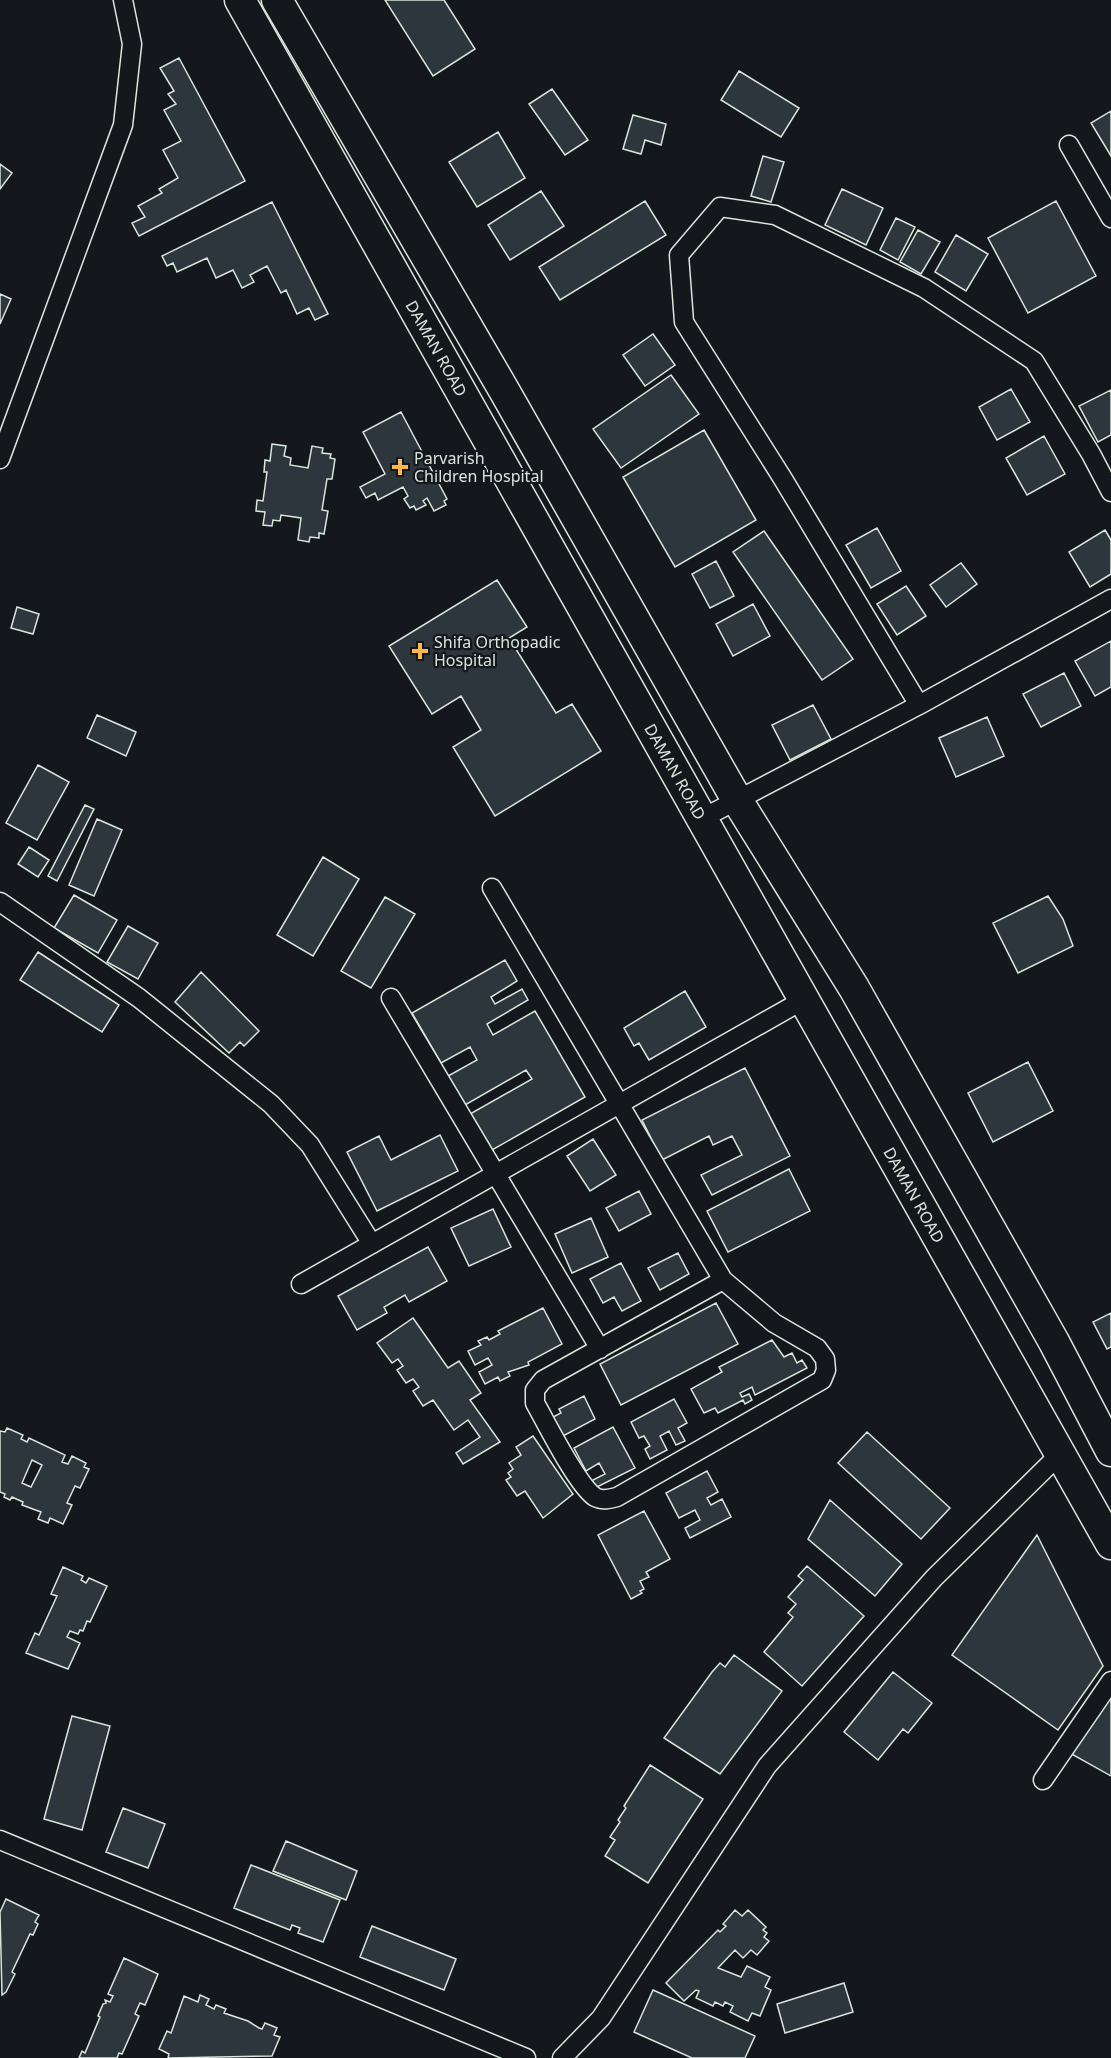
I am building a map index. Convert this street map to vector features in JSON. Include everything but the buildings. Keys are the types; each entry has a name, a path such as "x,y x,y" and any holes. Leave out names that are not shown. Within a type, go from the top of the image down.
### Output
{"main road":[{"name":"DAMAN ROAD","path":"240,0 704,818 1111,1544"},
{"path":"277,0 505,392 737,800 860,999 1054,1341 1111,1451"}],"street":[{"path":"0,459 123,124 132,44 123,0"},
{"path":"1069,145 1111,218"},
{"path":"920,705 783,479 684,322 679,255 720,207 775,215 913,283 1034,361 1091,454 1111,492"},
{"path":"704,818 920,705 1111,599"},
{"path":"492,888 723,1280 765,1316 817,1348 825,1359 826,1370 822,1380 617,1497 605,1500 595,1497 582,1483 535,1403 535,1390 543,1380 723,1280"},
{"path":"0,902 139,999 271,1104 310,1145 372,1244"},
{"path":"391,998 600,1349"},
{"path":"301,1284 805,999"},
{"path":"562,2058 601,2018 767,1766 933,1578 1061,1453"},
{"path":"1043,1780 1103,1689 1111,1681"},
{"path":"0,1840 526,2058"}],"place":[{"name":"Parvarish Children Hospital","path":"400,467"},
{"name":"Shifa Orthopadic Hospital","path":"420,651"}]}
